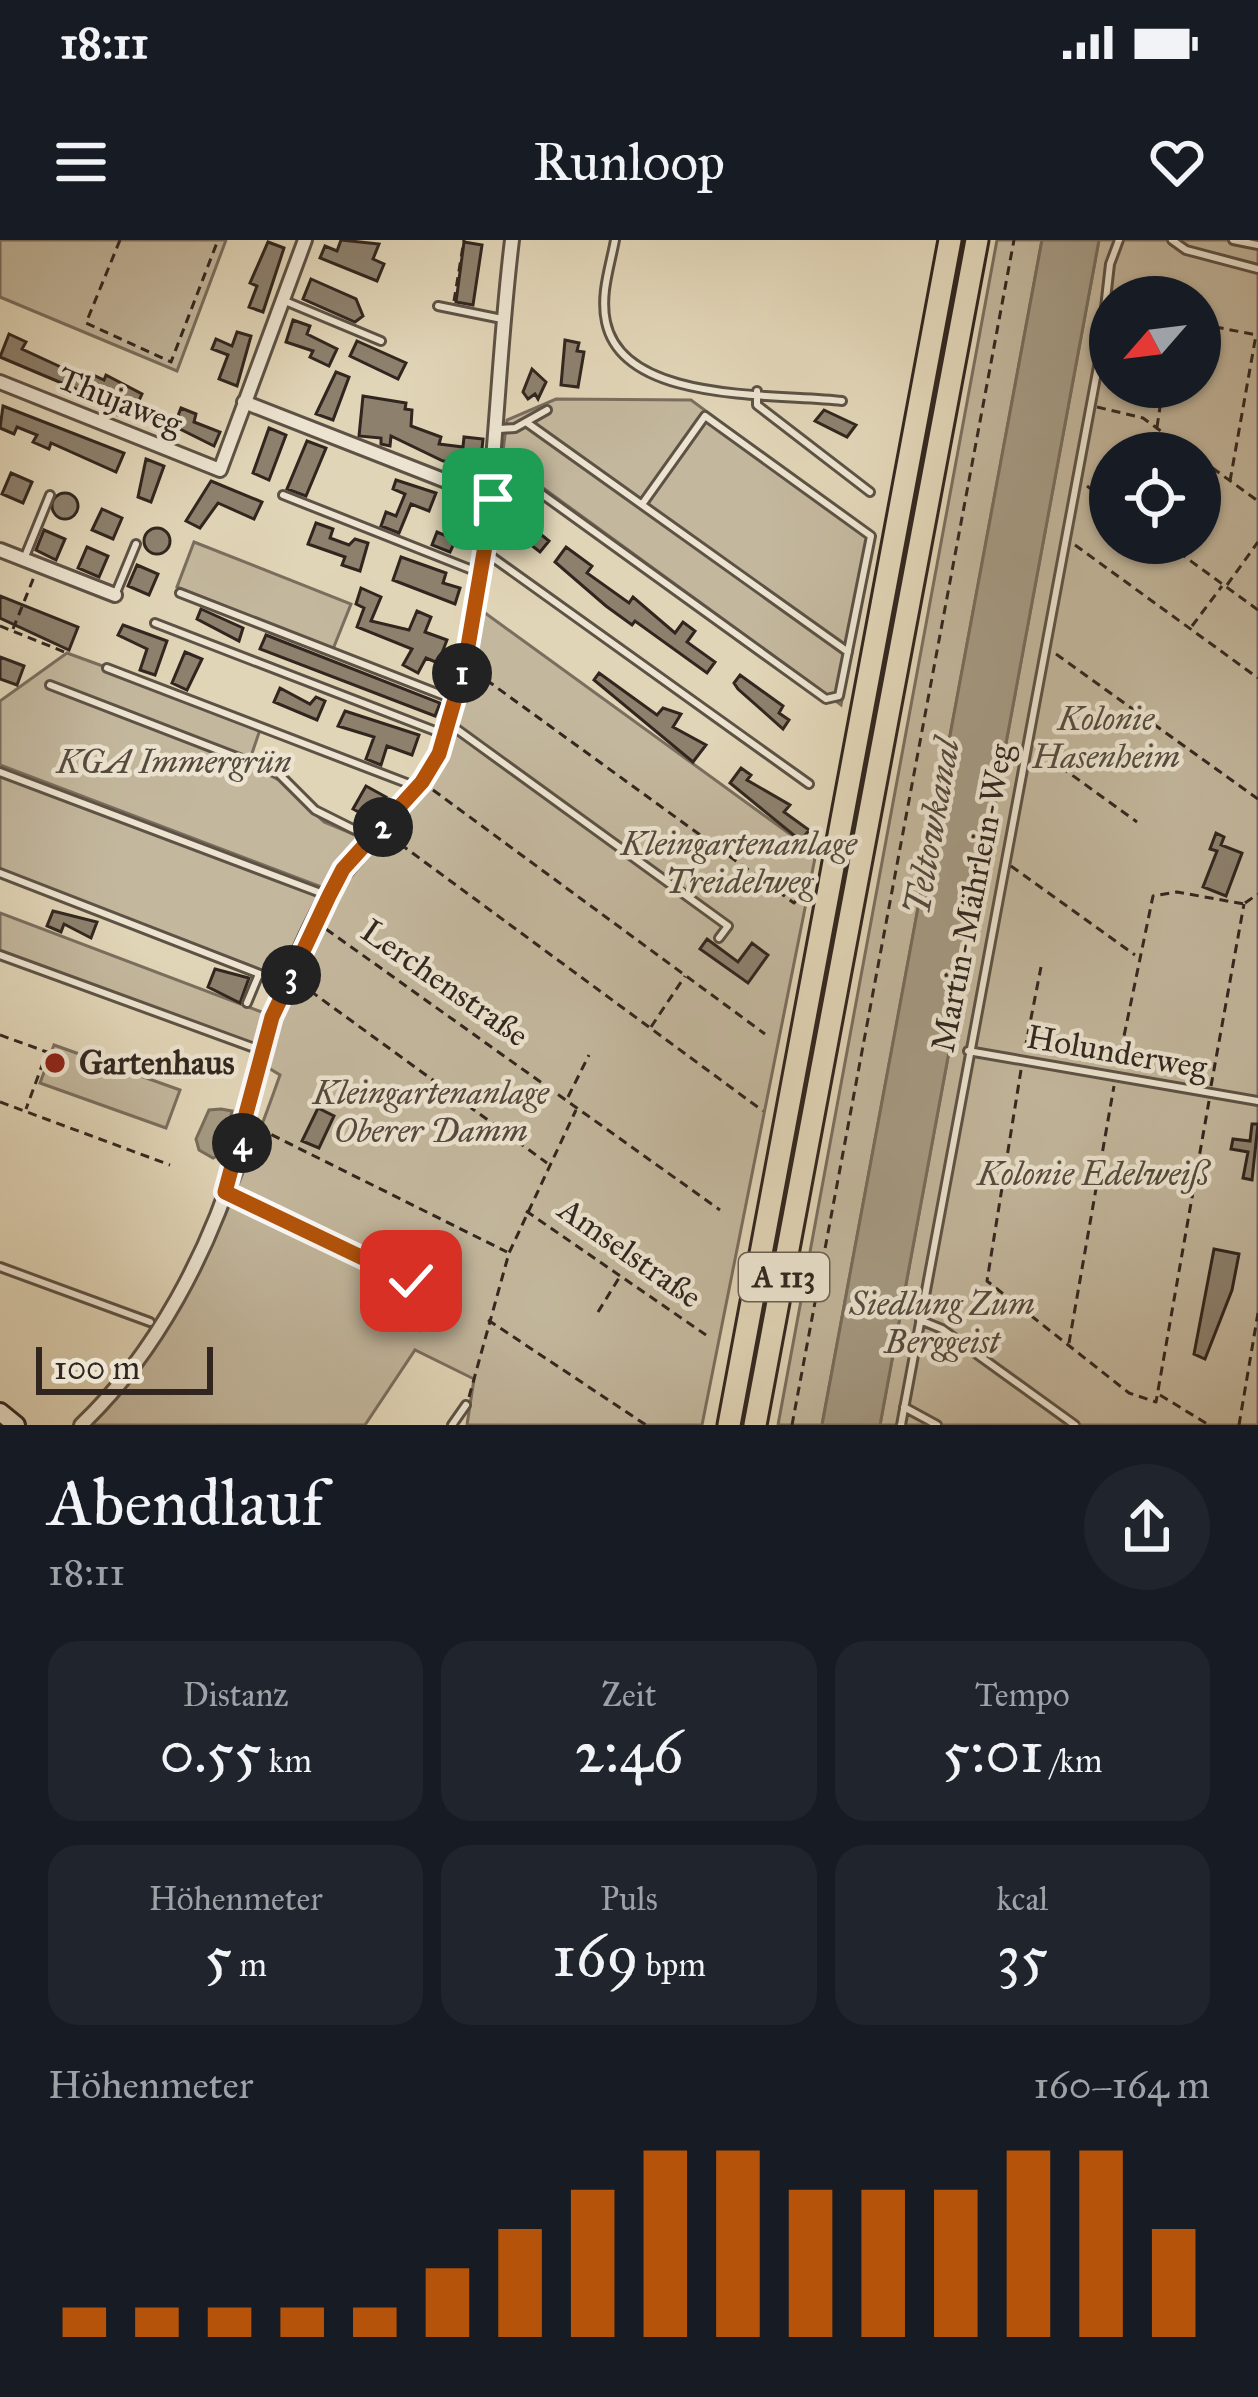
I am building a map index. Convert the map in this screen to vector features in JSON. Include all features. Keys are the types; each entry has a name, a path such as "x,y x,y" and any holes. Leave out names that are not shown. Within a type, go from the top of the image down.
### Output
{"highway":[{"name":"A 113","path":"729,1425 950,240"},
{"name":"A 113","path":"754,1425 977,240"}],"main road":[{"path":"0,1412 16,1425"}],"street":[{"path":"305,240 244,402 493,499"},
{"path":"81,1425 156,1336 225,1192 288,980 343,869 420,784 447,729 465,664 493,499 502,319 512,240"},
{"name":"Thujaweg","path":"0,382 220,470 244,402"},
{"path":"0,550 115,595"}],"lane":[{"path":"615,240 604,317 622,357 639,372 688,387 842,401"},
{"name":"Martin-Mährlein-Weg","path":"1108,276 1119,240"},
{"path":"1172,240 1186,250 1258,269"},
{"path":"1233,240 1258,244"},
{"path":"281,299 381,341"},
{"path":"439,306 502,319"},
{"path":"757,391 758,405 870,492"},
{"name":"Martin-Mährlein-Weg","path":"901,1425 1089,406"},
{"path":"499,429 547,410"},
{"path":"496,467 514,474 826,700 839,696 871,536 705,416 643,503"},
{"path":"526,422 848,652"},
{"path":"24,560 50,495"},
{"path":"283,495 482,574"},
{"path":"115,595 136,544"},
{"path":"485,552 808,784"},
{"path":"180,593 455,700"},
{"path":"155,623 447,729 728,926 719,938"},
{"path":"107,668 420,784"},
{"path":"50,686 278,773 315,810 377,834"},
{"path":"0,772 329,896"},
{"path":"0,873 259,974 288,980"},
{"path":"0,955 263,1052"},
{"path":"248,1003 259,974"},
{"name":"Holunderweg","path":"968,1052 1258,1101"},
{"path":"0,1267 150,1322"},
{"path":"920,1320 942,1329 1076,1425"},
{"path":"452,1425 466,1405"},
{"path":"904,1407 937,1425"}],"path":[{"path":"120,240 86,323 171,362 218,240"},
{"path":"453,309 464,240"},
{"path":"792,1425 1014,240"},
{"path":"1221,329 1257,335 1230,481"},
{"path":"1098,408 1142,418 1162,432"},
{"path":"1157,428 1160,408"},
{"path":"1221,474 1258,501"},
{"path":"1074,481 1089,490"},
{"path":"1064,541 1258,678"},
{"path":"1190,628 1258,542"},
{"path":"1194,564 1258,610"},
{"path":"13,631 39,565"},
{"path":"0,626 67,653"},
{"path":"1044,649 1258,799"},
{"path":"465,664 794,903 801,895"},
{"path":"1025,746 1136,822"},
{"path":"420,784 765,1034"},
{"path":"377,834 763,1111"},
{"path":"1004,864 1137,956"},
{"path":"1041,968 987,1281 1130,1393 1156,1402 1244,904 1258,894"},
{"name":"Lerchenstraße","path":"317,922 720,1210"},
{"path":"650,1029 686,976"},
{"path":"288,980 547,1165"},
{"path":"0,1035 47,1052 25,1111"},
{"path":"568,1099 589,1055"},
{"path":"0,1102 170,1166"},
{"path":"466,1405 509,1253 578,1106"},
{"path":"247,1123 509,1253"},
{"path":"225,1192 411,1281 422,1290 426,1306 419,1334"},
{"name":"Amselstraße","path":"526,1211 706,1335"},
{"path":"598,1312 620,1276"},
{"path":"1239,1425 1258,1313"},
{"path":"488,1319 646,1425"},
{"path":"1158,1394 1209,1425"}],"green space":[{"path":"0,240 226,240 177,371 0,297"},
{"path":"997,240 1042,240 822,1425 778,1425"},
{"path":"1099,240 1258,240 1258,1425 880,1425 1089,294 1089,408 1221,408 1221,276 1092,276"},
{"path":"556,399 691,400 873,534 841,705 502,458 507,420"},
{"path":"194,542 351,604 333,649 177,587"},
{"path":"481,610 816,853 702,1425 467,1425 474,1379 415,1350 365,1425 90,1425 123,1388 179,1306 225,1215 280,1075 267,1067 280,1014 340,890 438,773 470,675"},
{"name":"KGA Immergrün","path":"67,653 262,724 248,765 279,780 324,822 365,839 324,888 0,765 0,701"},
{"path":"0,775 321,897 282,979 0,870"},
{"path":"0,913 267,1014 258,1047 0,953"},
{"path":"54,1045 180,1090 166,1128 40,1083"}],"shaded area":[{"path":"1042,240 1099,240 880,1425 822,1425"},
{"path":"209,1110 232,1111 222,1154 213,1158 199,1150 196,1139"}],"building":[{"path":"341,240 379,244 373,259 384,264 377,281 320,258 325,246 337,251"},
{"path":"268,242 284,248 263,312 249,307 257,286 250,283"},
{"path":"464,242 482,245 473,305 456,302"},
{"path":"311,279 356,299 363,316 355,322 303,299"},
{"path":"293,320 310,326 307,334 337,349 329,366 310,357 313,351 286,342"},
{"path":"237,332 251,336 237,386 219,379 228,355 212,349 216,339 232,346"},
{"path":"9,334 26,342 22,349 90,381 93,375 104,380 106,375 142,394 131,418 114,414 114,405 0,357"},
{"path":"565,340 579,343 577,351 584,352 578,387 561,385"},
{"path":"357,341 406,363 398,379 350,356"},
{"path":"532,369 546,382 538,399 535,394 528,399 523,392"},
{"path":"336,372 349,377 333,420 316,414"},
{"path":"363,396 406,403 405,409 412,410 411,426 441,437 439,444 463,447 464,437 483,439 481,459 473,458 473,464 443,461 391,436 390,446 381,444 381,438 359,436"},
{"path":"3,406 124,453 116,472 51,443 49,449 33,442 37,435 17,427 14,434 0,428"},
{"path":"181,408 196,414 194,422 220,432 214,446 174,426"},
{"path":"824,410 856,425 847,437 815,421"},
{"path":"269,428 286,435 269,480 253,473"},
{"path":"307,441 326,448 306,496 287,489"},
{"path":"146,459 164,466 151,502 138,497"},
{"path":"11,473 32,482 23,503 2,494"},
{"path":"396,480 436,493 429,511 411,504 399,533 381,526 386,512 396,516 405,494 393,489"},
{"path":"211,481 262,502 254,519 218,503 200,528 186,521"},
{"path":"65,493 78,506 65,519 52,506"},
{"path":"457,500 471,506 450,552 432,545 437,532 444,535"},
{"path":"102,509 122,518 113,539 92,530"},
{"path":"522,519 549,541 540,552 513,531"},
{"path":"316,523 333,529 330,538 349,545 355,539 368,543 360,571 342,565 345,557 308,544"},
{"path":"157,528 170,541 157,554 144,541"},
{"path":"44,530 65,539 56,560 36,550"},
{"path":"87,547 108,556 99,577 78,568"},
{"path":"566,547 592,566 587,573 629,603 633,597 675,633 683,622 695,631 687,642 715,662 707,673 635,621 632,625 555,562"},
{"path":"401,557 446,573 443,583 460,588 455,604 393,580"},
{"path":"137,565 158,574 149,595 128,586"},
{"path":"361,588 381,597 371,621 409,630 417,611 431,617 425,632 447,640 438,663 426,658 418,673 403,665 412,649 357,627 364,608 356,604"},
{"path":"0,596 78,627 69,650 0,618"},
{"path":"201,609 243,628 239,641 197,619"},
{"path":"123,625 167,641 155,675 140,670 147,649 118,635"},
{"path":"266,635 440,703 435,716 260,649"},
{"path":"185,652 202,659 187,690 172,683"},
{"path":"0,657 24,666 17,685 0,679"},
{"path":"599,673 657,715 663,708 681,714 673,727 706,745 693,762 594,680"},
{"path":"740,675 783,706 779,713 789,720 783,729 738,689 734,683"},
{"path":"280,688 310,704 316,697 325,701 317,720 274,702"},
{"path":"345,711 419,735 412,755 387,746 381,765 366,759 374,737 338,726"},
{"path":"741,768 751,775 747,780 790,805 784,812 809,830 801,841 730,783"},
{"path":"366,786 386,797 373,820 353,809"},
{"path":"1216,833 1224,837 1221,845 1242,853 1226,896 1203,887 1217,851 1210,849"},
{"path":"53,911 97,922 91,938 64,924 61,932 47,926"},
{"path":"707,939 738,962 752,943 768,955 748,983 700,949"},
{"path":"215,969 249,978 240,1003 208,987"},
{"path":"318,1108 334,1116 319,1148 302,1141"},
{"path":"1252,1124 1258,1124 1252,1180 1243,1178 1248,1152 1231,1149 1233,1139 1250,1141"},
{"path":"1214,1249 1239,1254 1232,1290 1205,1359 1194,1354"}],"place":[{"name":"Gartenhaus","path":"55,1063"}],"route":[{"path":"411,1281 225,1192 239,1154 272,1017 329,896 343,869 422,782 439,754 465,664 493,499"}],"park label":[{"name":"Kolonie Hasenheim","path":"1106,738"},
{"name":"Kleingartenanlage Treidelweg","path":"739,863"},
{"name":"Kleingartenanlage Oberer Damm","path":"431,1112"},
{"name":"Kolonie Edelweiß","path":"1093,1174"},
{"name":"Siedlung Zum Berggeist","path":"942,1323"}],"water label":[{"name":"Teltowkanal","path":"932,827"}]}
